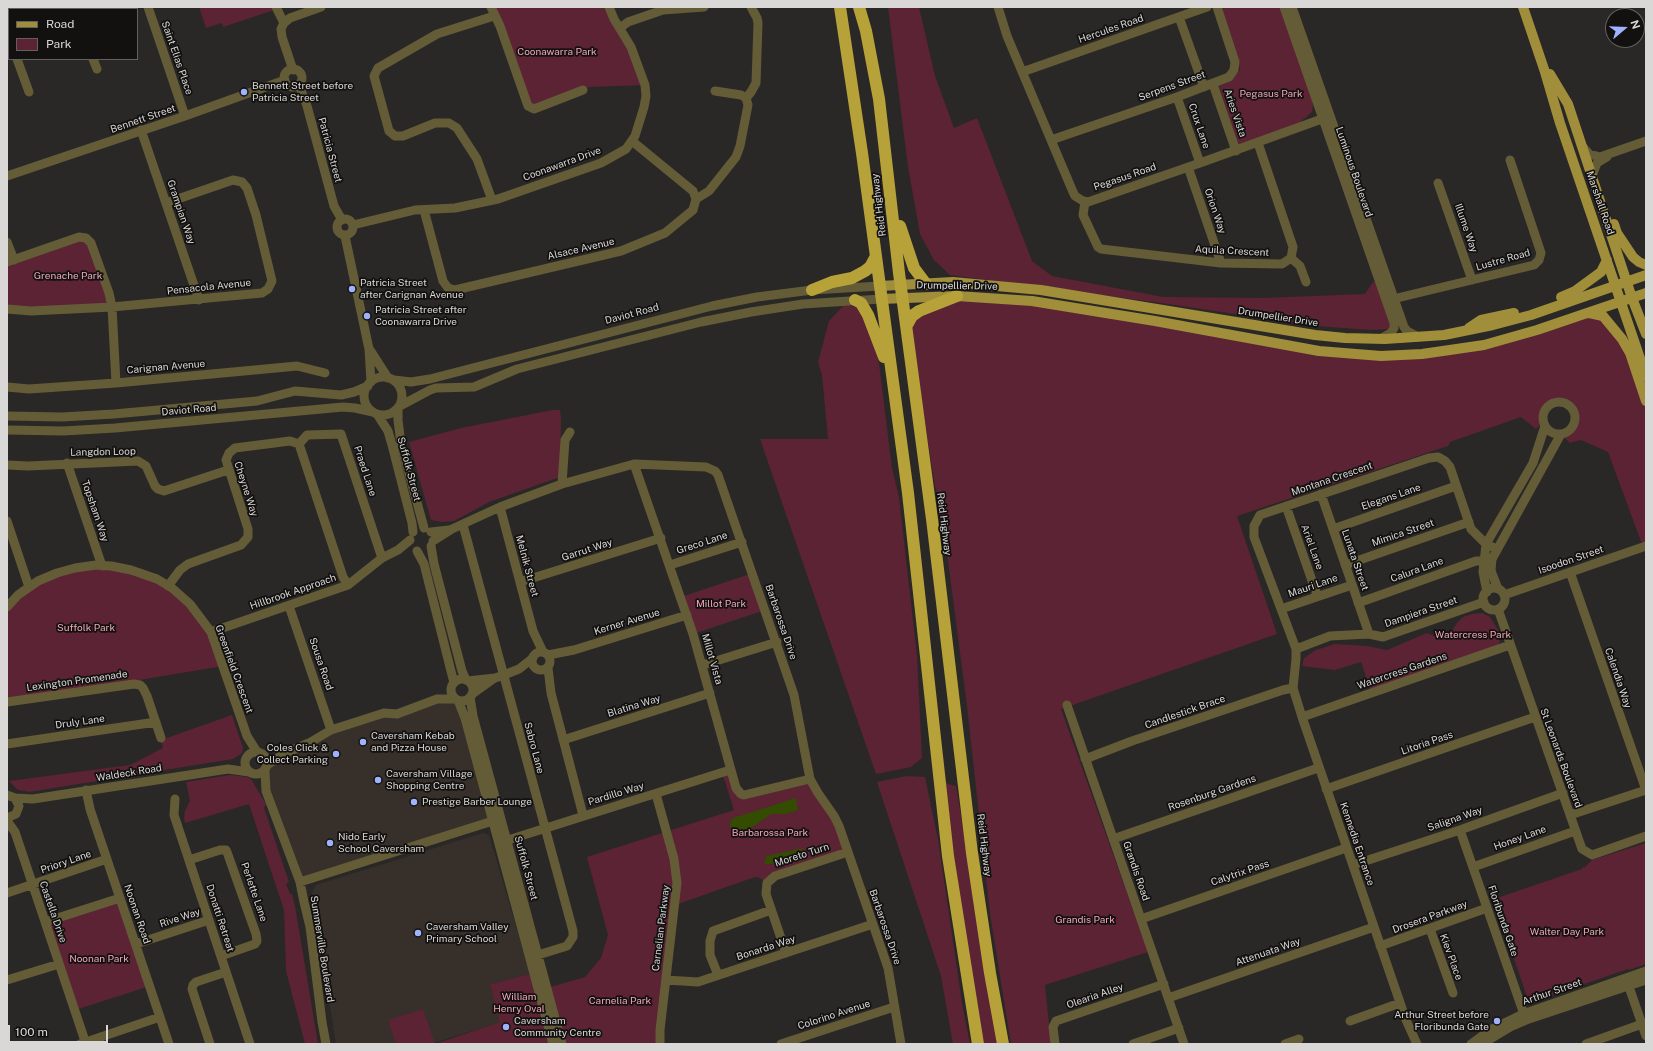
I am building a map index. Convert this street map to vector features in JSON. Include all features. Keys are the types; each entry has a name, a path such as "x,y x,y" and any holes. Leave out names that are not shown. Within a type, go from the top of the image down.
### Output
{"highway":[{"name":"Reid Highway","path":"840,7 908,493 934,736 957,917 978,1044"},
{"name":"Reid Highway","path":"859,7 866,31 879,99 902,297 907,325 959,734 965,794 981,913 1002,1044"},
{"path":"879,99 887,120 898,221 914,268 926,284"},
{"path":"812,290 832,282 852,278 870,267 876,256"},
{"path":"907,325 912,316 919,311 956,296"},
{"path":"855,300 861,303 868,315 892,379"}],"main road":[{"name":"Marshall Road","path":"1523,7 1646,376"},
{"name":"Marshall Road","path":"1534,38 1552,77 1568,104 1632,298 1645,326"},
{"path":"1593,177 1608,204 1618,233 1633,257 1639,262 1646,264"},
{"path":"1464,332 1481,320 1509,315 1570,295 1601,272 1607,260"},
{"name":"Drumpellier Drive","path":"880,286 953,282 1041,290 1315,335 1380,339 1464,332 1522,318 1646,275"},
{"name":"Drumpellier Drive","path":"881,299 956,296 1032,301 1155,321 1305,349 1339,354 1381,356 1429,353 1484,345 1537,330 1646,293"},
{"path":"1589,313 1603,316 1622,339 1630,354 1646,401"}],"street":[{"name":"Saint Elias Place","path":"148,7 185,116"},
{"path":"276,7 284,23"},
{"path":"293,70 282,37 281,29 284,23 290,18 321,7"},
{"path":"491,7 500,26 528,106 534,109 583,90"},
{"name":"Coonawarra Drive","path":"353,225 415,210 455,208 492,200 601,163 626,149 632,141 644,107 646,96 645,85 631,47 609,7"},
{"path":"620,28 628,22 662,10 704,7"},
{"path":"746,98 752,92 756,82 758,23 751,7"},
{"name":"Pegasus Road","path":"998,7 1002,23 1022,72 1073,192 1079,200 1085,202 1236,151 1327,117"},
{"name":"Hercules Road","path":"1022,72 1207,7"},
{"name":"Serpens Street","path":"1051,140 1177,97 1229,77 1236,65 1217,7"},
{"name":"Luminous Boulevard","path":"1284,7 1327,117"},
{"name":"Luminous Boulevard","path":"1292,7 1327,117 1365,228 1394,323 1394,328 1391,333 1380,339"},
{"path":"492,200 477,159 457,128 449,123 435,123 403,136 395,136 389,131 374,76 378,68 438,34 494,16"},
{"name":"Aries Vista","path":"1179,17 1236,151"},
{"path":"17,60 29,92"},
{"path":"93,60 96,69"},
{"path":"293,70 298,71 301,76 299,85 291,87 284,80 285,74 293,70"},
{"name":"Bennett Street","path":"7,176 185,116 284,80"},
{"name":"Patricia Street","path":"299,85 307,106 334,206 342,220"},
{"path":"632,141 693,191 696,199 709,191 736,157 740,146 748,105 746,98 742,95 715,91"},
{"name":"Crux Lane","path":"1177,97 1200,163"},
{"name":"Grampian Way","path":"141,130 199,300"},
{"path":"1583,147 1589,154 1597,157 1646,141"},
{"path":"1258,143 1292,244 1293,253 1291,258 1300,266 1306,282"},
{"path":"1593,177 1597,163 1617,151"},
{"name":"Lustre Road","path":"1394,299 1534,265 1539,260 1541,253 1510,160"},
{"name":"Orion Way","path":"1188,167 1221,263"},
{"name":"Pensacola Avenue","path":"7,309 31,311 112,307 199,300 262,293 268,290 272,281 256,216 247,188 242,182 233,180 166,203"},
{"name":"Illume Way","path":"1438,183 1472,280"},
{"name":"Alsace Avenue","path":"424,210 443,281 448,288 455,290 621,251 665,233 693,210 696,199"},
{"name":"Aquila Crescent","path":"1085,202 1083,216 1098,247 1101,249 1221,263 1279,265 1287,262 1291,258"},
{"path":"345,236 353,231 353,225 348,220 342,220 337,228 340,233 345,236 369,349 369,384 365,393 365,401 375,413 387,415 393,413 399,407 436,388 474,387 517,369 701,322 790,306 881,299"},
{"name":"Luminous Boulevard","path":"1365,228 1405,330 1418,337"},
{"path":"7,242 10,261 79,237 86,238 91,243 109,293 112,307 116,383"},
{"name":"Daviot Road","path":"391,379 411,382 430,379 688,311 757,298 812,290 880,286"},
{"path":"369,349 391,379 400,388 402,392 402,401 399,407"},
{"name":"Carignan Avenue","path":"7,387 29,389 116,383 297,366 325,373"},
{"path":"369,384 379,378 391,379"},
{"name":"Daviot Road","path":"7,416 62,417 114,414 257,401 295,391 341,395 369,384"},
{"path":"1556,402 1566,403 1573,410 1575,420 1571,429 1561,434 1492,559 1491,571 1501,592 1504,603 1498,609 1491,609 1484,602 1486,592 1483,561 1486,544 1534,463 1545,426 1543,416 1548,406 1556,402"},
{"name":"Daviot Road","path":"7,430 63,431 109,429 343,407 355,408 375,413"},
{"name":"Suffolk Street","path":"399,407 398,420 400,438 430,537 434,564 462,671 467,681"},
{"name":"Suffolk Street","path":"375,413 386,429 392,445 412,523 414,543 424,564 453,685"},
{"path":"1545,426 1552,432 1561,434"},
{"path":"562,484 565,440 570,432"},
{"name":"Praed Lane","path":"299,444 307,436 341,434 382,558"},
{"name":"Cheyne Way","path":"168,586 180,570 188,564 246,542 248,537 248,529 228,470 226,460 229,453 235,448 290,441 299,444"},
{"path":"299,444 343,577 348,585"},
{"name":"Montana Crescent","path":"1296,649 1254,539 1254,526 1260,515 1429,458 1438,457 1446,461 1450,468 1471,529 1486,544 1497,549"},
{"name":"Langdon Loop","path":"7,464 28,466 138,461 146,466 158,490 164,491 228,470"},
{"name":"Topsham Way","path":"68,463 102,566"},
{"name":"Barbarossa Drive","path":"430,537 463,525 479,515 562,484 634,464 706,467 715,471 718,475 742,542 798,708 806,764 810,779 834,816 888,968 901,1044"},
{"name":"Millot Vista","path":"634,464 661,538 703,665 736,788 741,794 744,795 810,779"},
{"name":"Elegans Lane","path":"1333,530 1456,486"},
{"name":"Lunata Street","path":"1321,494 1369,634"},
{"name":"Ariel Lane","path":"1286,506 1317,595"},
{"name":"Melnik Street","path":"500,507 520,582 543,658 583,815"},
{"path":"7,521 29,587"},
{"name":"Mimica Street","path":"1345,565 1468,522"},
{"name":"Sabro Lane","path":"463,525 499,677 544,828 573,934 567,946 538,955"},
{"path":"418,529 430,537 425,551 414,543 418,529"},
{"name":"Garrut Way","path":"520,582 661,538"},
{"name":"Greco Lane","path":"670,565 742,542"},
{"name":"Hillbrook Approach","path":"210,632 348,585 382,558 414,543"},
{"name":"Isoodon Street","path":"1501,592 1645,549"},
{"name":"Calura Lane","path":"1358,603 1476,561 1483,561"},
{"name":"Greenfield Crescent","path":"7,607 29,587 41,579 64,571 86,566 102,566 131,570 157,579 190,604 210,632 247,736 260,753"},
{"name":"Calendia Way","path":"1570,572 1646,790"},
{"name":"Mauri Lane","path":"1281,609 1317,595 1352,585"},
{"path":"1486,592 1492,588 1501,592"},
{"name":"Dampiera Street","path":"1296,649 1330,636 1369,634 1384,637 1484,602"},
{"name":"Sousa Road","path":"289,606 331,730"},
{"name":"St Leonards Boulevard","path":"1498,609 1582,849 1592,855 1646,836"},
{"name":"Kerner Avenue","path":"471,696 499,677 543,658 574,650 687,615"},
{"path":"703,665 777,642"},
{"name":"Watercress Gardens","path":"1302,717 1510,645"},
{"name":"Kennedia Entrance","path":"1296,649 1293,688 1318,768 1406,1020 1417,1044"},
{"name":"Melnik Street","path":"543,658 533,664 551,693"},
{"name":"Kerner Avenue","path":"518,669 544,670 543,658"},
{"name":"Kerner Avenue","path":"467,681 499,677"},
{"path":"285,753 253,752 246,758 245,767 251,773 259,774 285,753 309,743 331,730 384,714 398,714 437,699 460,680 467,681 472,687 471,696 465,701 437,699"},
{"name":"Lexington Promenade","path":"7,702 134,684 140,685 143,688 161,738"},
{"path":"453,685 452,693 457,700"},
{"name":"Candlestick Brace","path":"1085,759 1132,741 1283,690 1293,688"},
{"name":"Blatina Way","path":"563,740 710,693"},
{"name":"Suffolk Street","path":"471,696 471,707 497,820 553,1044"},
{"name":"Suffolk Street","path":"457,700 465,718 497,820 508,840 562,1044"},
{"name":"Grandis Road","path":"1067,705 1184,1044"},
{"name":"Litoria Pass","path":"1326,789 1535,717"},
{"name":"Druly Lane","path":"7,744 156,722"},
{"name":"Greenfield Crescent","path":"246,758 247,736"},
{"path":"260,753 267,760 266,768"},
{"name":"Waldeck Road","path":"228,769 246,758"},
{"name":"Summerville Boulevard","path":"266,768 266,791"},
{"name":"Rosenburg Gardens","path":"1113,839 1318,768"},
{"name":"Waldeck Road","path":"10,795 33,799 228,769 251,773"},
{"name":"Pardillo Way","path":"508,840 583,815 656,794 730,770"},
{"name":"Summerville Boulevard","path":"251,773 266,791 300,882 310,927 326,1044"},
{"name":"Noonan Road","path":"86,790 90,809 169,1044"},
{"path":"1570,815 1646,790"},
{"name":"Saligna Way","path":"1353,865 1460,830 1563,793"},
{"name":"Carnelian Parkway","path":"656,794 674,859 677,883 660,1030 660,1044"},
{"path":"10,795 18,803 17,812"},
{"name":"Waldeck Road","path":"7,820 33,799"},
{"name":"Donatti Retreat","path":"175,799 174,815 250,1044"},
{"name":"Castella Drive","path":"15,832 17,812"},
{"name":"Castella Drive","path":"7,820 15,832 84,1043"},
{"path":"300,882 497,820"},
{"name":"Floribunda Gate","path":"1460,830 1525,1017"},
{"name":"Honey Lane","path":"1473,867 1575,831"},
{"name":"Calytrix Pass","path":"1141,919 1346,848"},
{"name":"Perlette Lane","path":"189,860 220,850 226,850 229,854 249,913 257,941 255,944 221,956"},
{"name":"Moreto Turn","path":"786,953 771,910 766,888 767,883 775,876 848,852"},
{"name":"Priory Lane","path":"7,893 107,859"},
{"path":"45,922 120,898"},
{"name":"Drosera Parkway","path":"1380,946 1487,908"},
{"path":"718,976 710,949 713,931 771,910"},
{"name":"Rive Way","path":"136,944 209,920"},
{"name":"Bonarda Way","path":"666,980 698,982 873,924"},
{"name":"Attenuata Way","path":"1168,998 1374,927"},
{"name":"Kiev Place","path":"1430,929 1453,993"},
{"path":"7,980 59,964"},
{"name":"Arthur Street","path":"1471,1044 1490,1030 1627,982 1646,971"},
{"path":"210,1044 192,989 196,982 226,972"},
{"name":"Arthur Street","path":"1627,982 1646,980"},
{"path":"1627,982 1646,1036"},
{"name":"Olearia Alley","path":"1055,1044 1053,1027 1056,1021 1164,984"},
{"path":"1350,1021 1400,1003"},
{"name":"Colorino Avenue","path":"781,1044 808,1040 894,1007"},
{"path":"84,1043 160,1017"},
{"name":"Arthur Street","path":"1482,1044 1525,1017"},
{"path":"1586,1044 1642,1024"},
{"path":"1133,1044 1179,1028"},
{"path":"1285,1044 1299,1039"}],"shaded area":[{"path":"437,699 456,699 493,821 300,882 266,791 266,768 324,735"},
{"path":"796,798 798,810 786,814 771,814 751,828 743,830 730,827 730,823 733,818"},
{"name":"Caversham Valley Primary School","path":"483,833 489,835 530,974 490,984 501,1022 430,1044 336,1044 312,893 316,885"},
{"path":"807,847 772,864 765,864 765,859 767,856"}],"green space":[{"path":"199,7 276,7 277,9 223,27 222,23 206,28"},
{"name":"Coonawarra Park","path":"491,7 609,7 645,85 589,87 534,109"},
{"path":"888,7 919,7 935,76 954,128 977,118 1032,261 1052,276 1163,297 1262,298 1365,294 1373,282 1379,282 1393,323 1390,329 1370,330 1317,326 1161,303 950,275 934,260 920,234 908,167"},
{"name":"Pegasus Park","path":"1220,7 1281,7 1311,92 1313,105 1312,112 1299,123 1239,147 1219,86 1231,81 1240,70 1239,61"},
{"name":"Grenache Park","path":"86,238 112,307 7,309 7,262"},
{"name":"Grandis Park","path":"957,296 996,298 1339,354 1463,349 1599,315 1626,346 1646,401 1646,546 1643,547 1608,452 1581,440 1570,443 1561,434 1571,429 1575,420 1575,415 1570,406 1559,399 1548,404 1545,410 1544,421 1536,429 1521,417 1450,442 1448,446 1237,516 1277,634 1061,709 1148,952 1045,985 1051,1044 1011,1044 990,914 967,706 940,500 935,487 909,320"},
{"path":"844,305 857,307 868,326 879,363 892,468 899,497 917,656 922,758 911,767 876,774 760,439 828,439 822,375 818,362 829,321"},
{"path":"553,410 560,410 560,477 489,502 454,521 442,522 431,520 409,442 461,428"},
{"name":"Suffolk Park","path":"96,565 157,579 200,617 223,666 7,702 7,607 38,581"},
{"name":"Millot Park","path":"753,573 765,610 693,634 681,597"},
{"name":"Watercress Park","path":"1482,613 1490,617 1501,636 1498,647 1370,689 1361,662 1335,670 1302,666 1304,658 1316,650 1335,644 1367,646 1387,650 1427,633 1442,639 1448,637 1463,617"},
{"path":"232,715 243,748 242,753 233,759 29,792 18,790 9,781 130,765 163,748 161,740"},
{"path":"730,770 738,792 810,779 848,852 767,883 760,878 755,877 675,905 660,1044 562,1044 547,988 585,977 601,958 608,935 587,857 734,810 722,772"},
{"path":"230,775 247,777 251,779 266,804 264,808 289,882 286,884 290,894 292,894 295,906 318,1044 305,1044 286,971 284,910 249,804 185,823 185,811 190,801 186,782"},
{"path":"907,776 925,777 938,839 962,1003 970,1044 953,1044 941,976 877,782"},
{"path":"944,780 948,784 956,786 999,1044 984,1044 981,1030 962,917"},
{"name":"Walter Day Park","path":"1646,843 1646,964 1532,1002 1528,1000 1494,899 1582,869 1583,866 1584,868 1592,860"},
{"name":"Noonan Park","path":"120,898 150,986 75,1010 45,922"},
{"name":"William Henry Oval","path":"534,973 553,1044 435,1044 500,1022 490,984"},
{"path":"423,1009 435,1044 396,1044 388,1020"}],"place":[{"name":"Bennett Street before Patricia Street","path":"244,92"},
{"name":"Patricia Street after Carignan Avenue","path":"352,289"},
{"name":"Patricia Street after Coonawarra Drive","path":"367,316"},
{"name":"Caversham Kebab and Pizza House","path":"363,742"},
{"name":"Coles Click & Collect Parking","path":"336,754"},
{"name":"Caversham Village Shopping Centre","path":"378,780"},
{"name":"Prestige Barber Lounge","path":"414,802"},
{"name":"Nido Early School Caversham","path":"330,843"},
{"name":"Caversham Valley Primary School","path":"418,933"},
{"name":"Arthur Street before Floribunda Gate","path":"1497,1021"},
{"name":"Caversham Community Centre","path":"506,1027"}],"park label":[{"name":"Barbarossa Park","path":"770,833"},
{"name":"Carnelia Park","path":"620,1001"}]}
